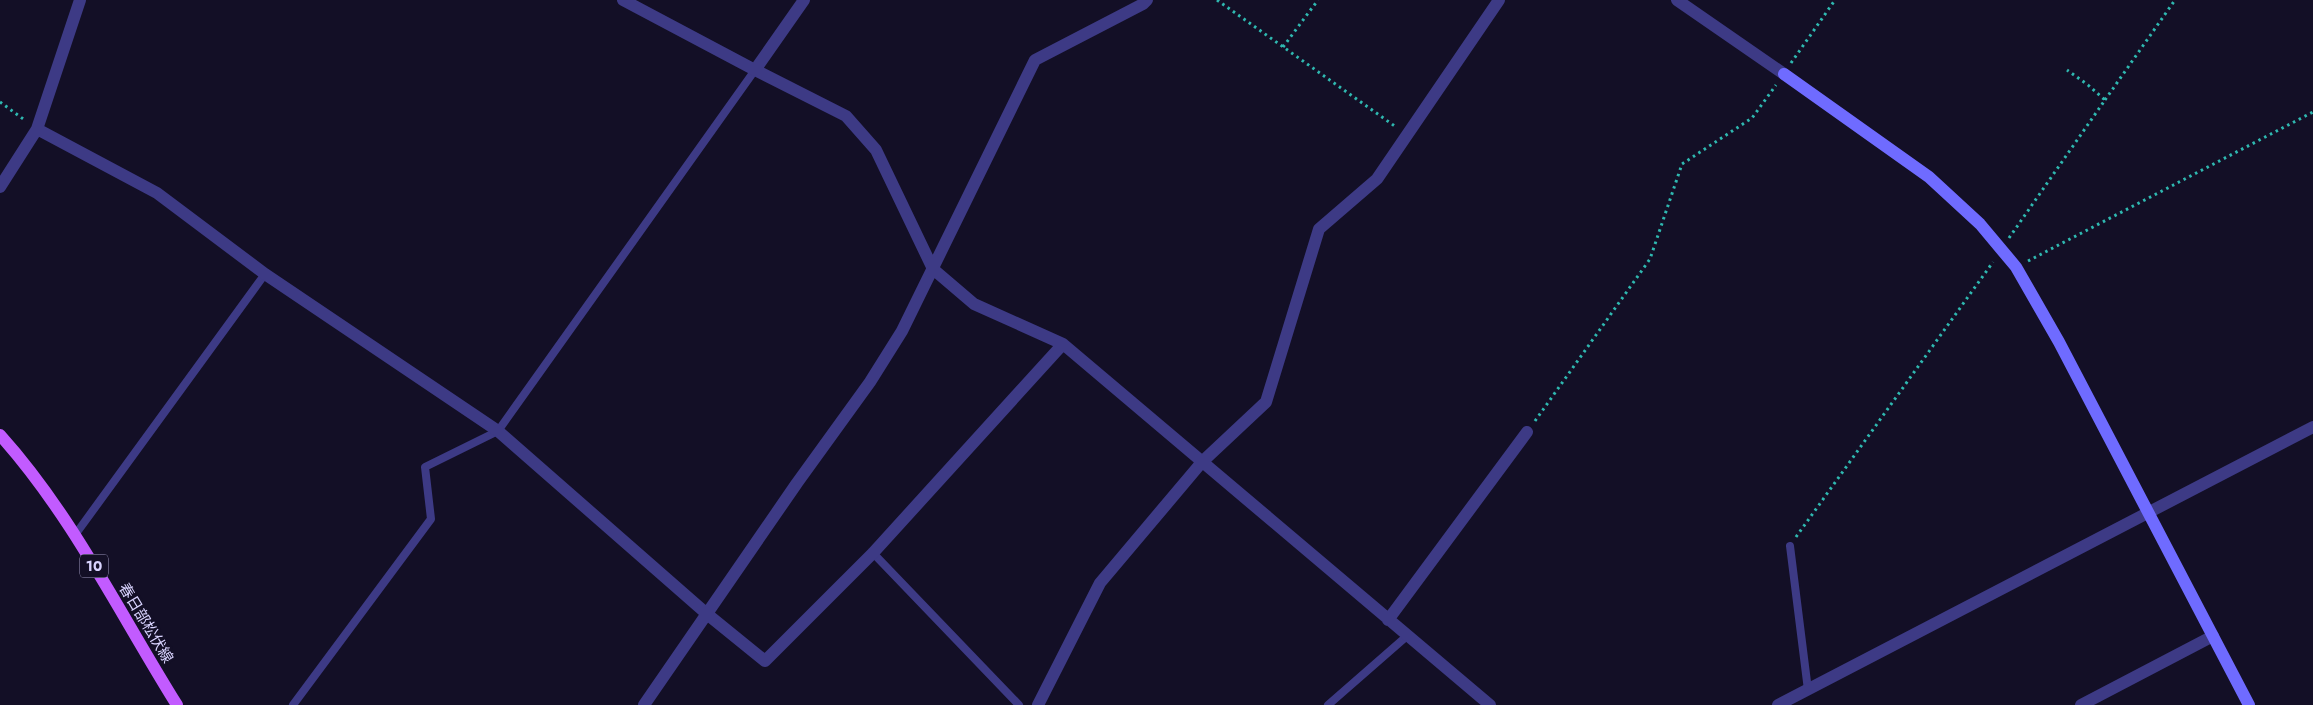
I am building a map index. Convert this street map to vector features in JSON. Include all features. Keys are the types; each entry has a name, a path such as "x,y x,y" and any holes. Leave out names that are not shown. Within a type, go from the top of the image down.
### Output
{"main road":[{"name":"春日部松伏線","path":"0,436 24,462 75,535 176,705"}],"street":[{"path":"0,187 37,130 80,0"},
{"path":"624,0 846,116 876,150 933,270 974,304 1063,344 1490,705"},
{"path":"755,70 804,0"},
{"path":"644,705 870,382 902,331 1035,60 1144,4 1146,0"},
{"path":"1038,705 1100,584 1202,462 1266,402 1319,229 1377,179 1500,0"},
{"path":"1677,0 1929,177 1980,224 2002,249 2016,268 2059,342 2249,705"},
{"path":"37,130 158,193 265,274 498,431 707,614 765,661 873,553 1063,344"},
{"path":"1778,705 2313,427"},
{"path":"1388,620 1527,432"},
{"path":"2081,705 2213,636"}],"lane":[{"path":"293,705 431,519 425,467 498,431 755,70"},
{"path":"75,535 265,274"},
{"path":"1790,546 1808,690"},
{"path":"873,553 1019,705"},
{"path":"1328,705 1407,636"}],"path":[{"path":"1217,0 1407,135"},
{"path":"1283,47 1318,0"},
{"path":"1527,432 1650,259 1682,164 1752,118 1835,0"},
{"path":"1790,546 2002,249 2176,0"},
{"path":"2067,70 2088,84 2105,100"},
{"path":"0,102 37,130"},
{"path":"2016,268 2313,112"}]}
